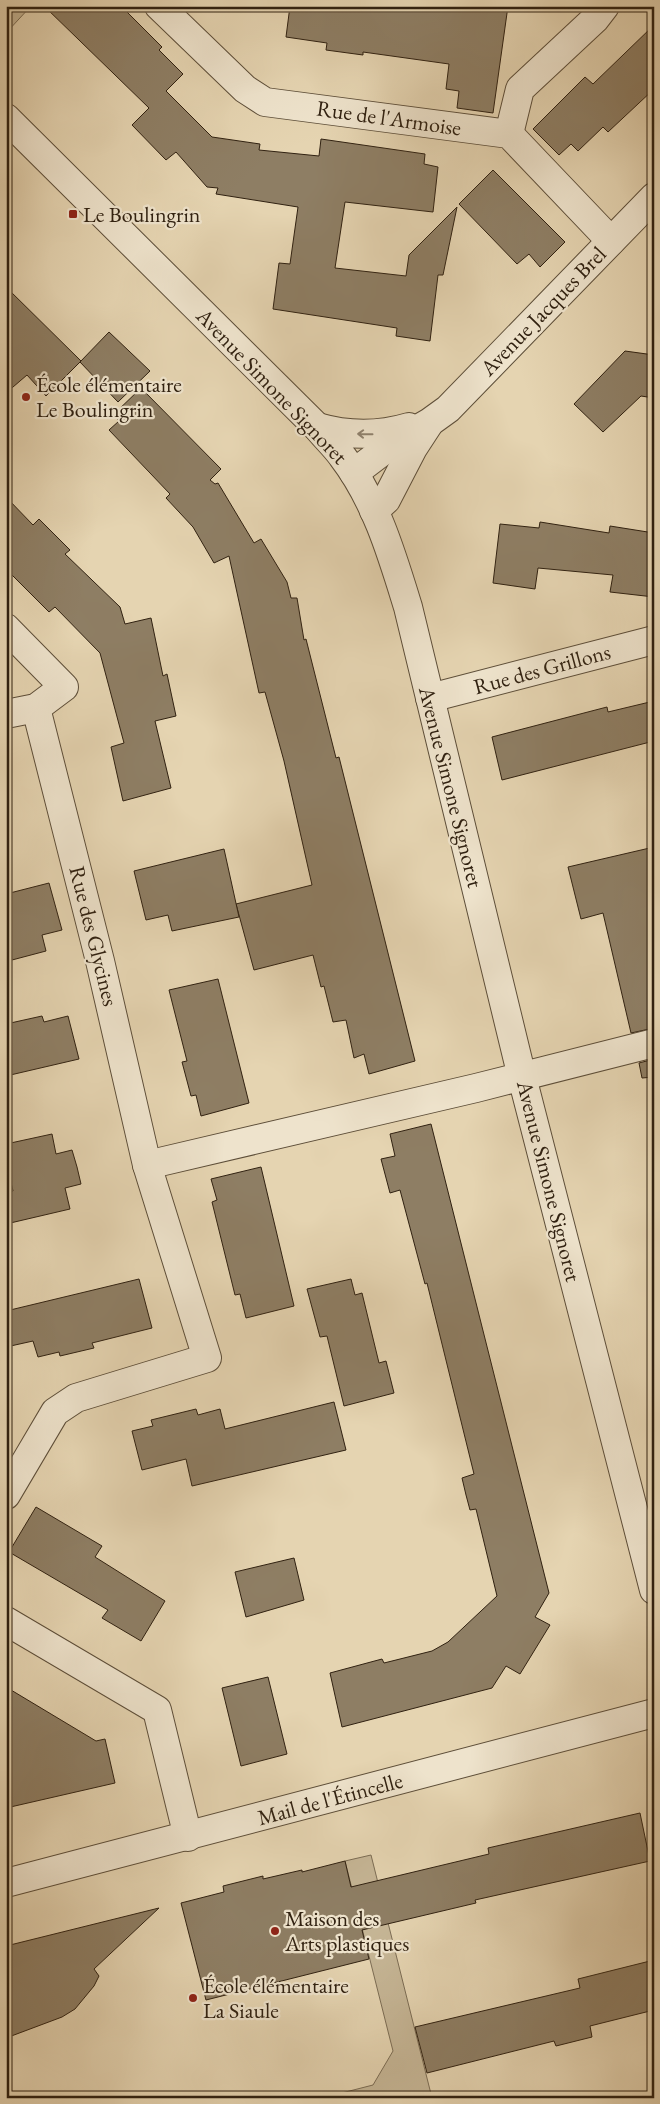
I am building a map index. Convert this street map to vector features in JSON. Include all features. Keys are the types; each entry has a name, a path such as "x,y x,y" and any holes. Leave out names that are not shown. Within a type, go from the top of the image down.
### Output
{"street":[{"name":"Rue de l'Armoise","path":"159,6 245,89 265,102 509,134"},
{"path":"605,6 595,20 520,89 509,134 611,241"},
{"name":"Avenue Simone Signoret","path":"6,118 317,427 343,456 374,511 386,540 408,606 522,1077 654,1590"},
{"name":"Avenue Jacques Brel","path":"354,473 392,444 448,409 654,197"},
{"name":"Avenue Jacques Brel","path":"317,427 337,433 372,434 430,422"},
{"name":"Avenue Jacques Brel","path":"374,511 386,500 392,491 412,448 430,422"},
{"path":"6,628 64,688 36,708 6,714"},
{"name":"Rue des Grillons","path":"430,698 654,640"},
{"name":"Rue des Glycines","path":"6,1495 55,1412 76,1398 206,1358 147,1165 100,960 36,708"},
{"path":"147,1165 522,1077 654,1043"},
{"path":"6,1621 157,1710 188,1837"},
{"name":"Mail de l'Étincelle","path":"6,1883 188,1837 654,1713"}],"shaded area":[{"path":"6,6 31,6 6,33"},
{"path":"371,1855 432,2098 322,2098 373,2085 393,2051 345,1861"}],"building":[{"path":"44,6 121,6 162,47 159,50 183,74 166,91 212,137 260,144 259,150 319,156 321,139 425,154 424,164 438,167 433,212 345,202 335,268 406,276 409,255 457,207 443,275 438,275 430,341 396,336 397,328 273,309 279,263 290,264 298,207 216,194 218,188 207,187 176,152 166,160 132,125 149,108"},
{"path":"290,6 508,6 493,113 457,108 459,91 446,89 449,64 363,52 363,55 326,50 327,43 286,37"},
{"path":"654,25 654,89 608,132 603,127 578,151 571,144 559,155 533,129 585,77 593,84"},
{"path":"493,170 565,242 540,267 529,254 517,264 459,204"},
{"name":"École élémentaire Le Boulingrin","path":"6,287 81,361 46,396 27,375 6,393"},
{"path":"109,332 150,371 118,402 80,362"},
{"path":"625,351 654,355 654,398 641,396 603,432 574,404"},
{"path":"141,388 221,469 210,480 215,484 218,483 254,543 261,539 287,582 291,598 297,598 304,640 306,639 336,758 339,757 415,1061 369,1074 364,1054 354,1058 346,1020 333,1022 324,986 321,987 313,955 254,970 236,904 312,885 284,761 265,692 259,693 229,556 214,563 193,527 166,498 170,494 109,430 119,421 113,415"},
{"path":"6,497 33,525 39,519 70,550 65,554 120,607 125,624 151,618 163,676 167,674 176,716 155,721 171,788 123,801 111,747 124,743 100,653 55,607 49,612 6,569"},
{"path":"540,522 609,533 610,526 654,533 654,597 610,592 613,575 538,568 535,589 493,583 500,524 539,528"},
{"path":"654,701 654,741 502,780 492,737 607,707 608,712"},
{"path":"654,847 654,1028 631,1033 603,913 581,919 568,867"},
{"path":"224,849 239,917 172,931 168,915 146,920 134,871"},
{"path":"49,883 62,930 42,935 46,951 12,960 6,935 6,894"},
{"path":"218,979 249,1103 201,1116 196,1095 191,1096 182,1062 187,1061 169,990"},
{"path":"42,1016 44,1022 68,1016 79,1059 6,1076 6,1024"},
{"path":"654,1059 654,1077 642,1078 639,1063"},
{"path":"431,1124 549,1593 535,1617 550,1625 520,1674 506,1666 492,1688 342,1727 330,1673 382,1659 384,1663 432,1651 448,1642 497,1596 476,1509 470,1510 462,1478 474,1474 427,1283 425,1284 400,1190 390,1193 381,1159 395,1156 390,1134"},
{"path":"52,1134 56,1154 72,1150 77,1167 81,1184 65,1188 70,1209 6,1224 6,1192 13,1191 6,1162 6,1144"},
{"path":"261,1167 294,1306 246,1318 240,1294 235,1295 212,1202 217,1200 211,1179"},
{"path":"139,1279 152,1328 92,1343 94,1348 60,1356 59,1352 38,1357 33,1341 6,1347 6,1311"},
{"path":"351,1279 355,1295 362,1293 379,1363 386,1361 394,1393 344,1406 327,1336 320,1337 307,1289"},
{"path":"334,1402 346,1450 192,1486 186,1459 142,1470 132,1431 153,1426 151,1420 196,1409 198,1415 220,1409 225,1429"},
{"path":"36,1507 102,1546 95,1557 165,1601 141,1641 102,1618 108,1610 9,1552"},
{"path":"294,1558 304,1600 246,1617 235,1572"},
{"path":"268,1677 287,1754 241,1766 222,1688"},
{"path":"6,1687 96,1741 105,1739 115,1783 6,1808"},
{"path":"640,1813 650,1861 475,1900 476,1903 362,1930 369,1959 206,2000 181,1903 224,1892 223,1886 263,1876 263,1879 302,1870 302,1872 345,1861 351,1887 489,1854 488,1848"},
{"path":"159,1908 94,1969 99,1976 94,1986 75,2009 62,2017 6,2038 6,1946"},
{"path":"654,1960 654,2010 590,2026 592,2037 556,2046 554,2041 427,2073 415,2027 580,1988 578,1979"}],"place":[{"name":"Le Boulingrin","path":"73,214"},
{"name":"École élémentaire Le Boulingrin","path":"26,397"},
{"name":"Maison des Arts plastiques","path":"275,1931"},
{"name":"École élémentaire La Siaule","path":"193,1998"}]}
